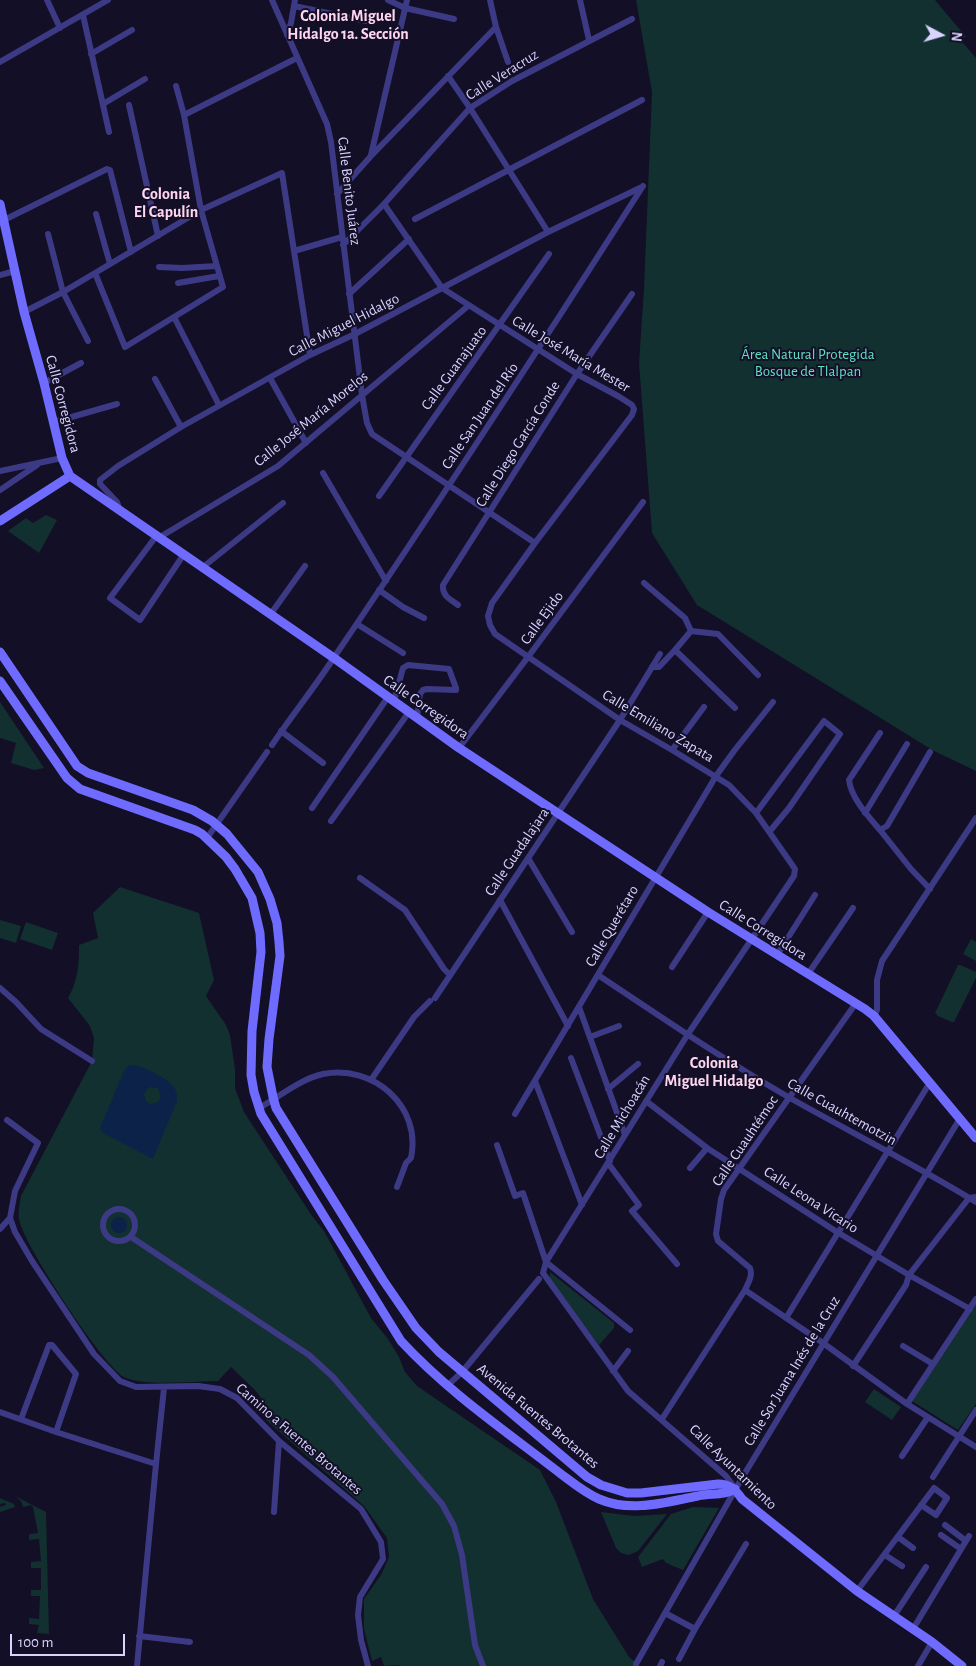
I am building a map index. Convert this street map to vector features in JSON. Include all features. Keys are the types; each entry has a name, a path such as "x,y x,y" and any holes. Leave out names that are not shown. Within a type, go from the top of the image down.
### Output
{"street":[{"path":"48,0 60,28"},
{"path":"0,62 108,0"},
{"name":"Calle Benito Juárez","path":"272,0 327,124 366,423 372,434 535,543"},
{"path":"388,0 405,8 454,20"},
{"path":"371,156 407,0"},
{"path":"490,0 496,27 508,62"},
{"path":"580,0 589,40"},
{"path":"287,35 295,3 368,21"},
{"path":"83,15 109,132"},
{"name":"Calle Veracruz","path":"343,245 384,204 470,108 512,81 632,19"},
{"path":"337,194 371,156 496,27"},
{"path":"91,54 132,30"},
{"path":"184,116 297,58"},
{"path":"448,76 548,232"},
{"path":"102,104 145,79"},
{"path":"95,273 125,347 223,287 201,210 184,116 176,86"},
{"path":"415,218 642,100"},
{"path":"129,105 158,236"},
{"path":"4,220 107,169 110,170 131,252"},
{"path":"24,312 63,292 201,210 282,172 310,355"},
{"name":"Calle Miguel Hidalgo","path":"121,512 117,502 100,484 100,480 118,466 219,405 310,355 355,334 548,232 643,186"},
{"name":"Calle San Juan del Río","path":"272,745 380,590 539,350 643,186"},
{"name":"Calle José María Mester","path":"384,204 442,288 577,374 618,396 632,405 634,410 492,603 488,616"},
{"name":"Calle Corregidora","path":"0,207 24,312 62,458 70,476 334,658 459,748 708,912 874,1016 976,1138"},
{"path":"96,214 110,264"},
{"path":"48,234 63,292 88,340"},
{"path":"294,251 342,237"},
{"path":"349,294 409,239"},
{"name":"Calle Guanajuato","path":"379,496 549,254"},
{"path":"159,267 217,266"},
{"path":"0,275 15,271"},
{"path":"178,283 220,276"},
{"name":"Calle Diego García Conde","path":"458,605 445,596 442,591 443,585 577,374 632,294"},
{"name":"Calle José María Morelos","path":"158,536 278,466 468,306"},
{"path":"174,317 219,405"},
{"path":"44,383 81,363"},
{"path":"270,378 306,443"},
{"path":"154,379 181,427"},
{"path":"54,422 117,404"},
{"path":"0,471 62,458"},
{"path":"0,490 40,463"},
{"path":"323,473 386,580"},
{"path":"0,521 70,476"},
{"name":"Calle Ejido","path":"459,748 643,502"},
{"path":"203,567 283,503"},
{"path":"158,536 110,598 140,620 184,554"},
{"path":"270,615 305,566"},
{"path":"644,584 685,618 691,631"},
{"path":"380,590 403,607 424,618"},
{"name":"Calle Emiliano Zapata","path":"488,616 490,625 496,634 528,657 620,720 729,785 756,813 770,831 794,866 794,876"},
{"path":"357,624 404,653"},
{"path":"652,667 659,667 691,631"},
{"path":"691,631 718,634 758,675"},
{"path":"675,650 735,708"},
{"name":"Avenida Fuentes Brotantes","path":"0,652 77,766 88,773 193,810 217,825 258,872 270,899 277,923 280,956 267,1067 273,1100 294,1138 405,1313 427,1341 581,1471 601,1485 628,1493 725,1484 735,1489"},
{"name":"Calle Guadalajara","path":"371,1080 414,1017 433,1000 450,975 620,720 660,654"},
{"path":"312,808 391,699 403,668 408,665 449,668 456,690 423,690 413,715 331,821"},
{"name":"Avenida Fuentes Brotantes","path":"0,681 67,778 80,789 195,830 207,838 235,869 252,898 260,932 261,952 250,1054 251,1075 261,1114 402,1341 416,1357 448,1385 572,1482 599,1499 613,1504 644,1506 701,1495 726,1493 735,1489"},
{"path":"19,709 32,701"},
{"name":"Calle Querétaro","path":"515,1114 716,776 773,702"},
{"path":"672,750 704,707"},
{"path":"756,813 824,721 840,734 770,831"},
{"path":"281,732 323,763"},
{"path":"880,733 849,780 850,787 865,813 895,851 930,889"},
{"path":"865,813 907,744"},
{"path":"207,838 267,752"},
{"path":"880,830 887,826 930,752"},
{"path":"874,1016 877,1010 877,980 882,961 976,818"},
{"path":"528,858 572,932"},
{"name":"Calle Michoacán","path":"448,1385 462,1372 541,1276 546,1262 688,1034 794,876"},
{"path":"360,878 405,910 450,975"},
{"path":"777,956 815,895"},
{"path":"500,900 568,1026"},
{"path":"808,974 853,908"},
{"path":"672,967 708,912"},
{"name":"Calle Cuauhtemotzin","path":"598,976 789,1097 926,1174 972,1197 976,1202"},
{"path":"0,988 16,1002 40,1030 92,1061"},
{"name":"Calle Cuauhtémoc","path":"745,1290 751,1277 752,1272 750,1268 718,1241 716,1234 724,1190 856,1003"},
{"path":"579,1007 625,1135"},
{"path":"590,1037 619,1026"},
{"path":"571,1058 609,1162 639,1205 632,1211 676,1264"},
{"path":"608,1089 638,1064"},
{"path":"259,1108 304,1081 322,1074 350,1074 371,1080 398,1101 412,1127 414,1141 411,1158 406,1163 397,1187"},
{"path":"535,1081 582,1206"},
{"path":"786,1318 930,1084"},
{"name":"Calle Leona Vicario","path":"646,1101 707,1148 738,1168 838,1232 970,1309"},
{"path":"0,1230 10,1218 15,1191 38,1143 7,1120"},
{"name":"Calle Sor Juana Inés de la Cruz","path":"636,1664 735,1489 959,1120"},
{"path":"497,1145 515,1196 523,1193 546,1262 630,1330"},
{"path":"690,1168 707,1148"},
{"path":"853,1366 906,1285 909,1275 972,1197"},
{"path":"118,1208 130,1212 136,1224 135,1231 131,1236 119,1242 107,1237 102,1225 103,1219 112,1210 118,1208"},
{"name":"Camino a Fuentes Brotantes","path":"10,1218 14,1232 94,1354 120,1381 136,1387 198,1386 220,1389 237,1398 279,1442 361,1508 381,1542 383,1559 360,1597 358,1615 361,1640 368,1666"},
{"path":"131,1236 309,1355 334,1377 442,1504 454,1526 462,1555 475,1645 483,1666"},
{"name":"Calle Ayuntamiento","path":"541,1276 628,1391 726,1476 742,1499 858,1591 932,1642 962,1666"},
{"path":"662,1419 745,1290 823,1343 907,1404 976,1447"},
{"path":"907,1404 976,1300"},
{"path":"21,1419 48,1345 50,1344 76,1374 56,1432"},
{"path":"903,1346 932,1364"},
{"path":"613,1371 628,1351"},
{"path":"137,1666 164,1388"},
{"path":"933,1477 958,1435 976,1410"},
{"path":"0,1412 156,1464"},
{"path":"902,1456 928,1417"},
{"path":"274,1512 279,1442"},
{"path":"572,1482 581,1471"},
{"path":"858,1591 920,1505"},
{"path":"913,1629 967,1539 945,1525"},
{"path":"941,1535 961,1549"},
{"path":"898,1537 913,1548"},
{"path":"679,1659 746,1544"},
{"path":"885,1555 902,1566"},
{"path":"894,1616 926,1566"},
{"path":"665,1613 695,1629"},
{"path":"139,1636 190,1642"},
{"path":"918,1666 932,1642"}],"green space":[{"name":"Área Natural Protegida Bosque de Tlalpan","path":"636,0 935,0 966,37 959,38 976,58 976,771 934,751 697,605 652,533 639,363 652,92"},
{"path":"46,515 57,520 39,553 8,531 26,518 33,523"},
{"path":"0,702 44,768 34,770 11,763 16,743 0,738"},
{"path":"120,887 199,913 214,980 206,996 226,1025 230,1035 235,1069 235,1088 244,1112 312,1216 324,1231 371,1318 388,1339 399,1357 405,1372 417,1386 540,1470 556,1502 593,1599 629,1657 640,1666 384,1666 381,1657 372,1661 364,1629 364,1599 381,1575 389,1557 387,1538 364,1506 266,1420 270,1410 255,1390 231,1367 218,1381 156,1383 124,1377 99,1351 65,1303 48,1277 24,1233 19,1219 19,1208 21,1196 92,1061 94,1038 90,1026 68,998 77,972 79,945 98,938 93,913"},
{"path":"0,920 21,926 16,943 0,938"},
{"path":"26,922 58,933 52,950 20,939"},
{"path":"971,939 976,942 976,961 963,954"},
{"path":"958,965 976,972 976,978 954,1022 952,1022 935,1013"},
{"path":"550,1272 614,1323 614,1328 599,1345 550,1279"},
{"path":"976,1304 976,1404 958,1430 912,1401"},
{"path":"874,1389 901,1407 892,1420 865,1402"},
{"path":"15,1496 46,1512 49,1634 37,1633 39,1625 29,1624 29,1618 39,1619 40,1596 31,1596 31,1590 41,1590 41,1568 31,1568 31,1562 41,1561 39,1539 29,1540 29,1534 38,1533 33,1507 31,1505 23,1507 21,1501"},
{"path":"0,1498 14,1504 15,1507 0,1512 0,1507 6,1505 5,1503 0,1504"},
{"path":"693,1507 719,1508 683,1570 666,1563 663,1559 642,1567 638,1557 671,1514"},
{"path":"601,1512 634,1516 667,1514 638,1551 629,1555 621,1553 616,1548"}],"water":[{"path":"128,1066 138,1066 155,1073 170,1083 176,1093 177,1101 153,1159 103,1133 100,1128 124,1071","holes":["150,1087 158,1088 161,1097 158,1102 150,1104 146,1101 144,1095 146,1090"]},
{"path":"116,1217 122,1217 127,1222 125,1231 116,1233 111,1228 111,1222"}],"district":[{"name":"Colonia Miguel Hidalgo 1a. Sección","path":"348,25"},
{"name":"Colonia El Capulín","path":"166,203"},
{"name":"Colonia Miguel Hidalgo","path":"714,1072"}]}
